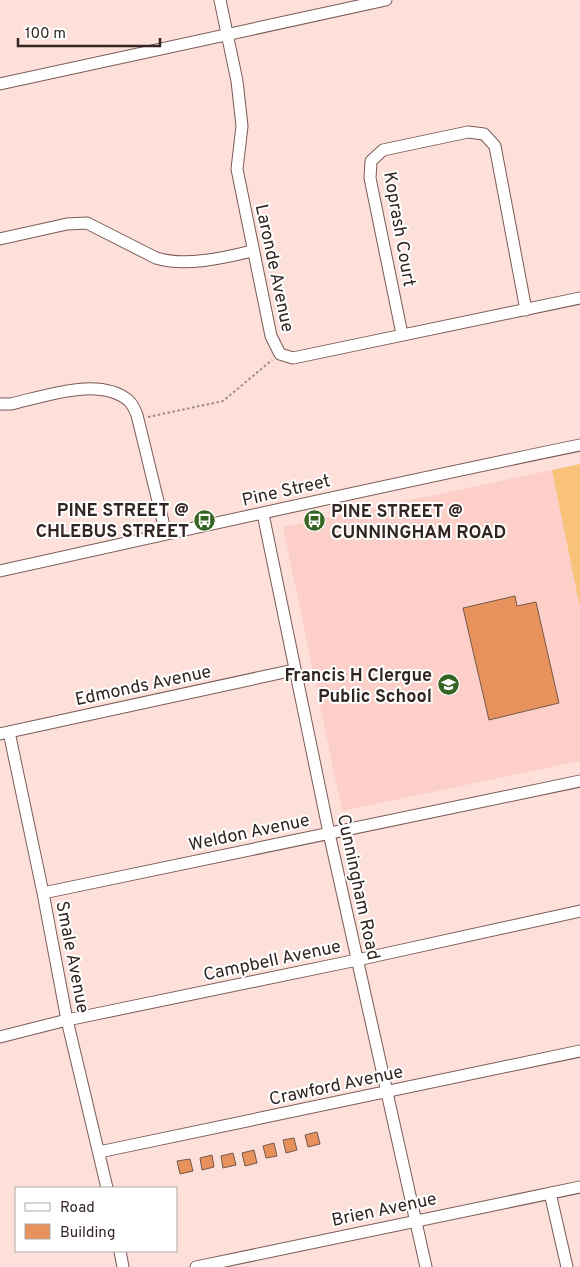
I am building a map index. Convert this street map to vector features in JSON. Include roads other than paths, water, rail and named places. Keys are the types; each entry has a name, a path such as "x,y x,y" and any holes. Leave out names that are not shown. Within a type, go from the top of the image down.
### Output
{"street":[{"name":"Laronde Avenue","path":"220,0 237,81 242,126 237,169 252,251 271,336 280,354 293,358 580,298"},
{"path":"0,84 227,33 386,0"},
{"name":"Koprash Court","path":"402,334 370,178 371,161 383,150 468,132 484,134 495,146 526,310"},
{"path":"0,239 67,224 87,223 167,262 224,258 252,251"},
{"path":"0,404 11,404 76,389 102,389 116,393 130,402 138,420 166,534"},
{"name":"Pine Street","path":"0,571 364,490 580,445"},
{"name":"Cunningham Road","path":"263,514 329,833 426,1267"},
{"name":"Edmonds Avenue","path":"4,733 294,670"},
{"name":"Smale Avenue","path":"4,733 43,893 67,1020 107,1187"},
{"name":"Weldon Avenue","path":"43,893 580,781"},
{"name":"Campbell Avenue","path":"0,1037 67,1020 357,960 580,911"},
{"name":"Crawford Avenue","path":"99,1152 580,1051"},
{"name":"Brien Avenue","path":"196,1267 580,1187"},
{"path":"550,1193 566,1267"},
{"path":"120,1252 124,1267"}],"place":[{"name":"PINE STREET @ CHLEBUS STREET","path":"205,520"},
{"name":"PINE STREET @ CUNNINGHAM ROAD","path":"315,521"},
{"name":"Francis H Clergue Public School","path":"448,685"}]}
